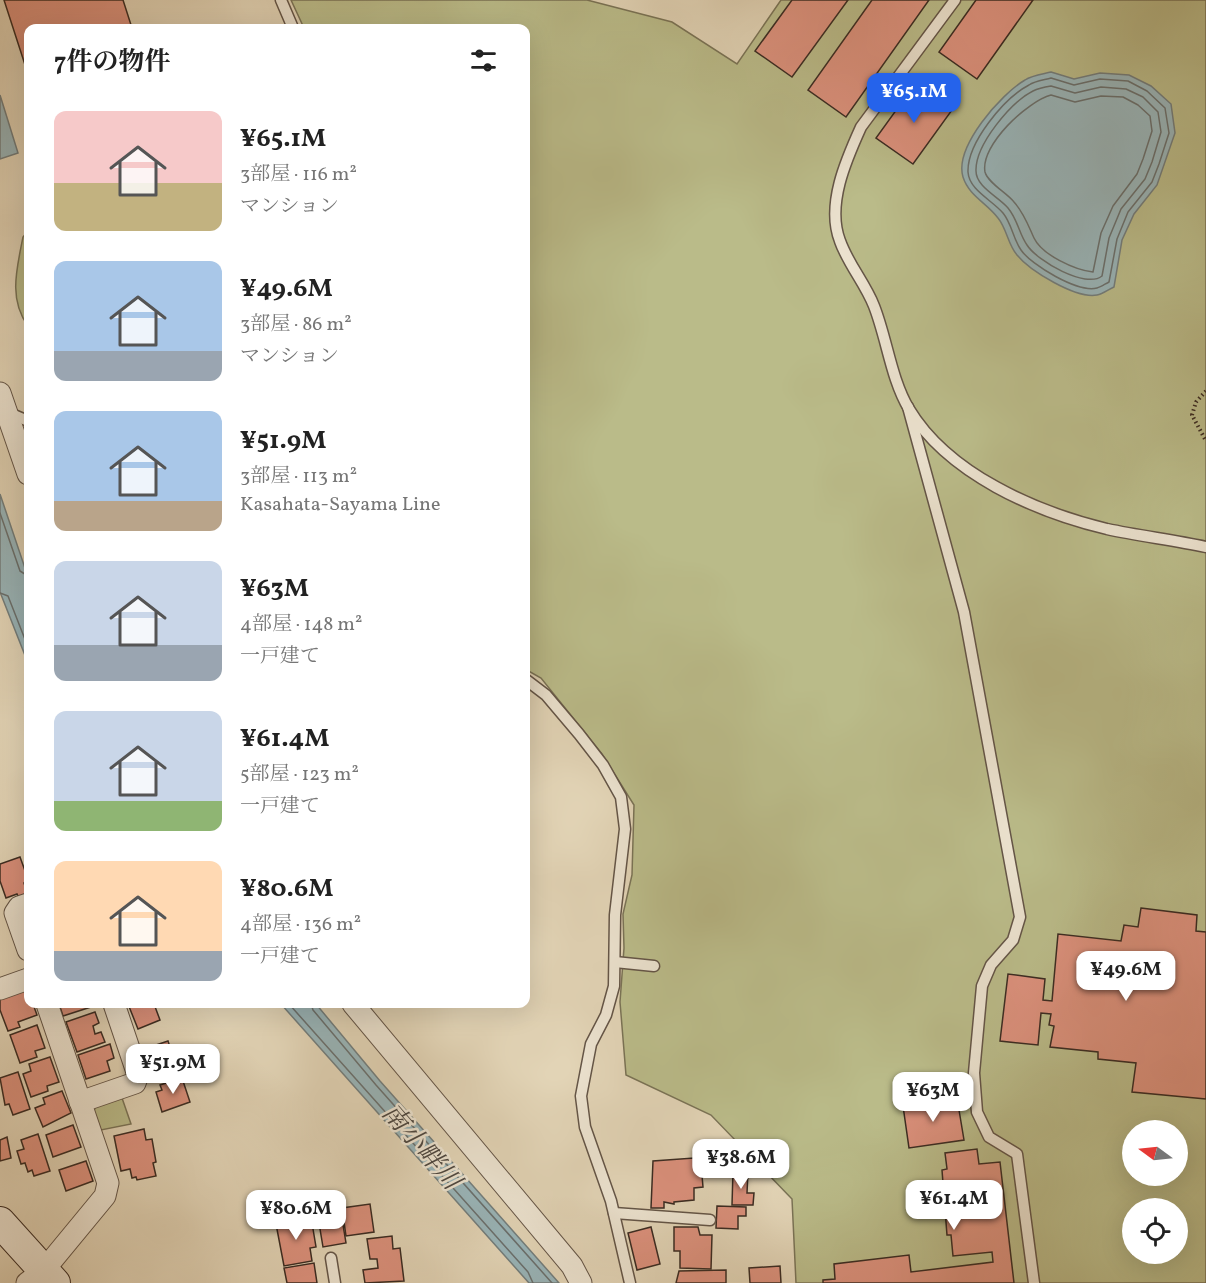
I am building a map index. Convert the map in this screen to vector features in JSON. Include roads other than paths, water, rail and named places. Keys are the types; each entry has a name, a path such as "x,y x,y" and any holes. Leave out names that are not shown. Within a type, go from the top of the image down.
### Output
{"main road":[{"path":"0,1222 42,1279"}],"street":[{"path":"3,402 24,462"},
{"path":"24,905 19,907 15,913 24,939"},
{"path":"0,990 24,981"},
{"path":"42,1279 105,1197 108,1183 48,1008"},
{"path":"80,1102 135,1083 138,1075 115,1008"},
{"path":"356,1008 572,1266 581,1283"}],"lane":[{"path":"281,0 291,24"},
{"path":"955,0 861,127 848,158 835,211 839,240 874,305 908,407 964,612 1020,917 1013,940 991,965 982,986 974,1073 977,1112 989,1137 1017,1154 1034,1283"},
{"path":"3,402 24,419"},
{"path":"908,407 926,433 974,476 1046,509 1107,528 1206,547"},
{"path":"530,683 546,695 579,734 603,765 621,797 625,828 615,915 614,986 606,1015 591,1044 581,1096 585,1127 614,1213 630,1283"},
{"path":"615,962 654,966"},
{"path":"614,1213 710,1220"},
{"path":"331,1258 334,1283"}],"water":[{"path":"1051,72 1074,79 1100,73 1129,75 1151,86 1171,104 1175,133 1157,185 1134,214 1122,240 1114,287 1097,295 1077,293 1032,269 1014,251 998,218 969,189 963,177 962,165 966,151 972,137 992,109 1025,80"},
{"path":"0,95 18,153 0,159"},
{"path":"0,494 24,565 24,653 0,592"},
{"name":"南小畔川","path":"285,1008 319,1008 380,1081 559,1283 529,1283"}]}
